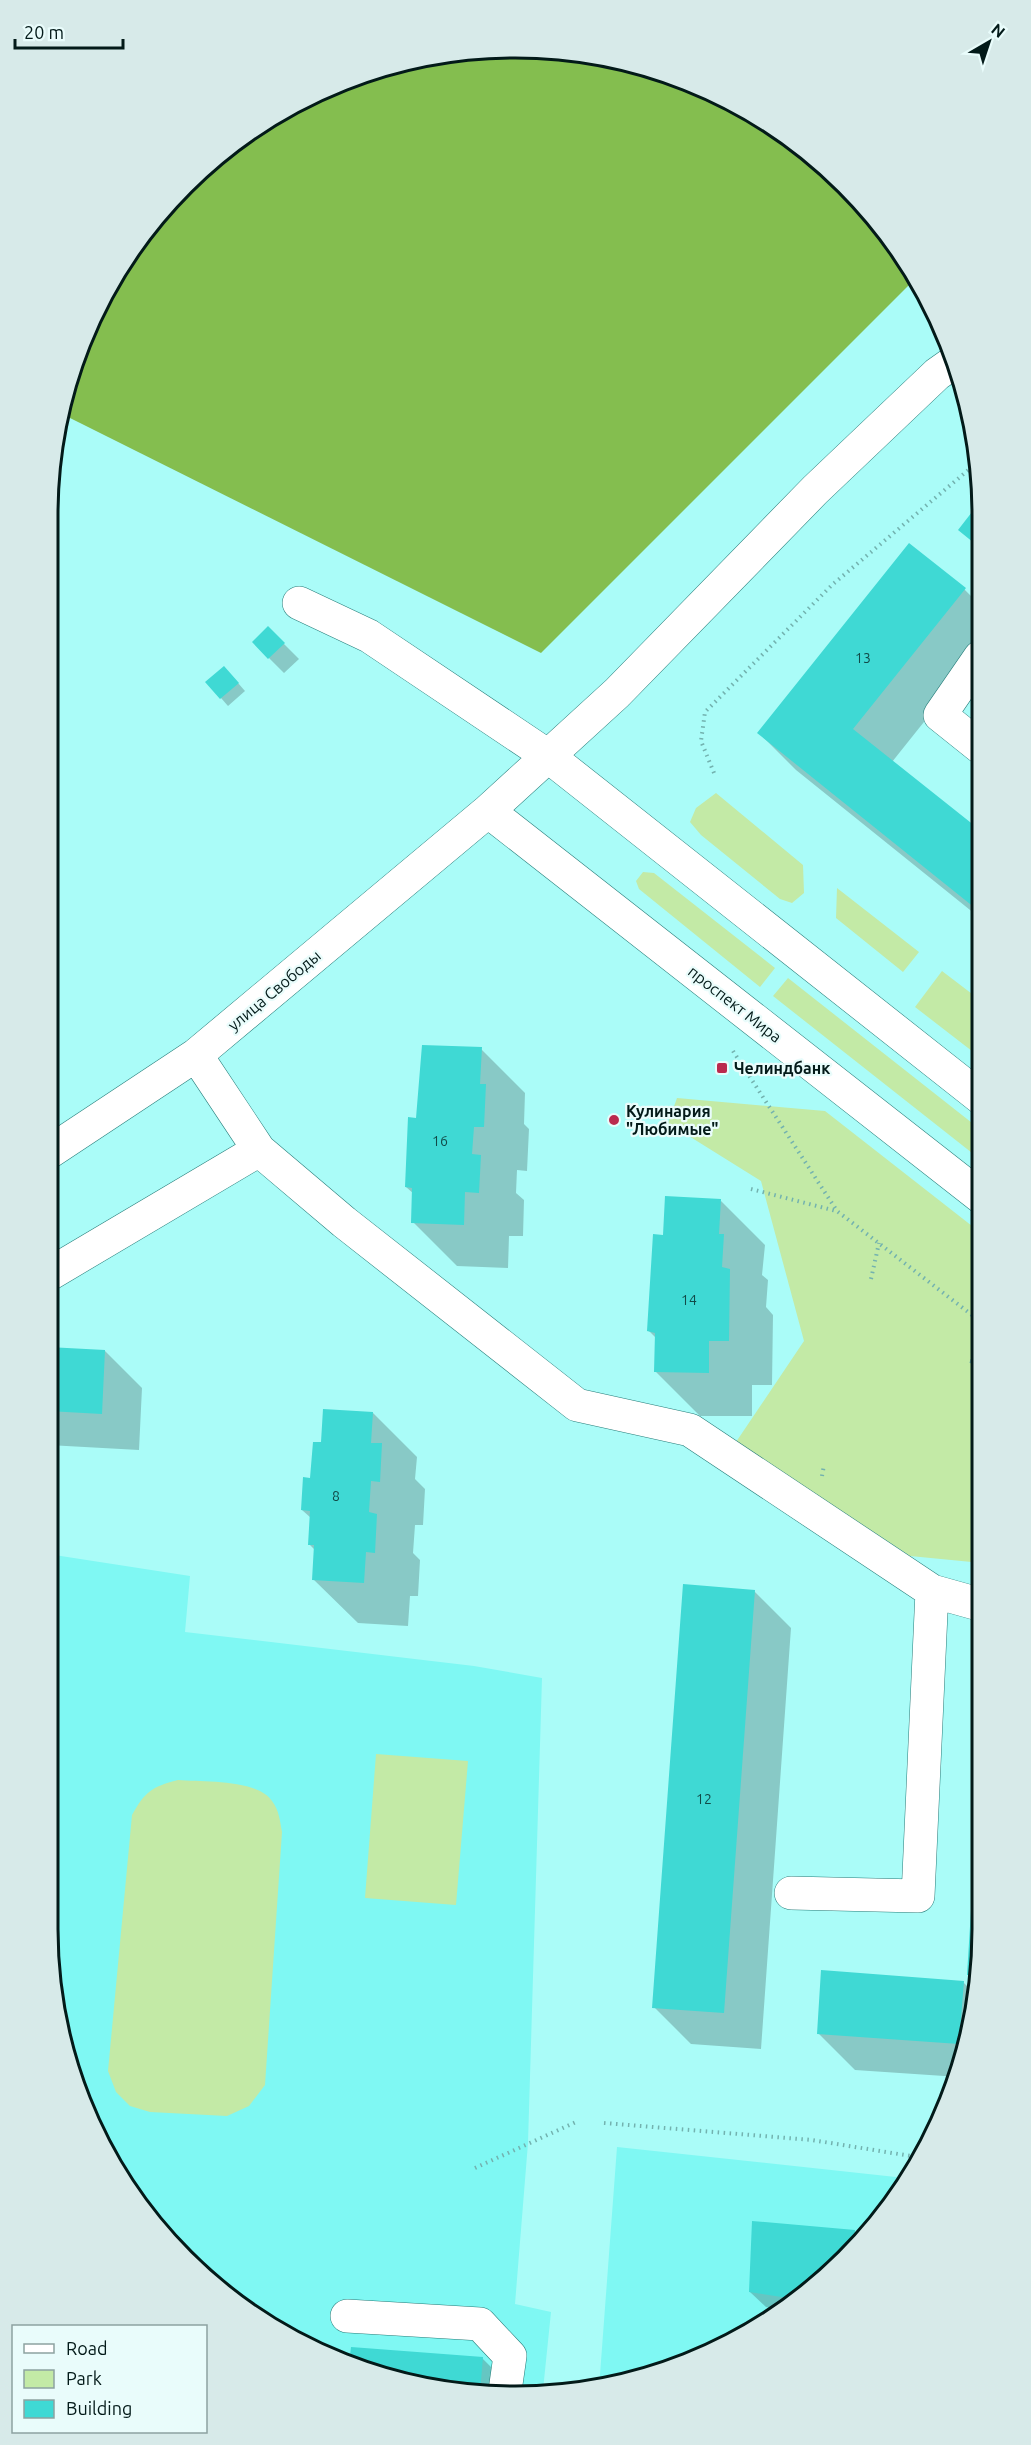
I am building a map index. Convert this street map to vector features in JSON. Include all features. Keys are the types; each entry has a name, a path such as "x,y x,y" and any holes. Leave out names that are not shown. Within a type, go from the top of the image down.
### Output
{"street":[{"name":"улица Свободы","path":"58,1146 196,1055 488,811 617,693 815,490 947,367"},
{"path":"299,603 369,636 548,756 972,1091"},
{"path":"972,669 940,715 972,741"},
{"name":"проспект Мира","path":"488,811 972,1190"},
{"path":"196,1055 259,1150 344,1222 578,1405 690,1430 932,1591 972,1602"},
{"path":"58,1269 259,1150"},
{"path":"791,1893 918,1896 932,1591"},
{"path":"347,2316 480,2324 510,2355 506,2386"}],"path":[{"path":"714,773 701,741 705,712 832,585 970,468"},
{"path":"733,1050 837,1211 972,1315"},
{"path":"751,1190 837,1211"},
{"path":"871,1279 879,1243"},
{"path":"476,2168 576,2122"},
{"path":"604,2123 813,2140 912,2156"}],"shaded area":[{"path":"58,1556 190,1576 185,1632 474,1666 542,1678 528,2143 515,2304 551,2312 543,2386 486,2386 456,2383 397,2371 341,2352 313,2339 237,2292 192,2253 153,2208 136,2183 120,2158 93,2104 74,2048 62,1989 58,1930"},
{"path":"617,2147 899,2177 878,2208 839,2253 794,2292 769,2309 744,2325 690,2352 634,2371 600,2379"}],"green space":[{"path":"486,59 545,59 605,67 690,93 744,120 794,153 817,172 839,192 878,237 909,285 541,653 69,418 93,341 120,287 153,237 192,192 237,153 313,106 369,83 426,67"},
{"path":"716,793 803,865 804,893 792,903 780,899 701,835 690,822 696,808"},
{"path":"643,872 654,873 775,968 760,987 639,889 636,881"},
{"path":"837,888 919,952 903,972 836,918"},
{"path":"942,971 972,994 972,1051 915,1007"},
{"path":"788,978 972,1123 972,1153 773,996"},
{"path":"677,1098 825,1111 972,1226 972,1562 910,1556 736,1442 804,1341 761,1181 668,1123"},
{"path":"376,1754 468,1761 456,1905 365,1898"},
{"path":"178,1780 242,1785 265,1794 274,1804 282,1832 265,2085 249,2106 227,2116 150,2112 130,2106 116,2092 108,2071 132,1815 145,1796 155,1788"}],"building":[{"path":"972,512 972,541 958,530"},
{"path":"909,543 966,588 853,729 972,824 972,906 757,733"},
{"path":"268,626 285,643 268,659 252,642"},
{"path":"224,666 239,683 220,699 205,682"},
{"path":"422,1045 482,1047 480,1084 486,1084 484,1127 474,1127 472,1154 481,1155 479,1193 465,1192 464,1225 411,1223 412,1188 405,1187 408,1117 416,1118"},
{"path":"665,1196 721,1199 719,1234 724,1234 722,1267 730,1269 729,1341 709,1341 709,1373 654,1372 655,1333 647,1331 653,1234 663,1235"},
{"path":"58,1348 105,1350 102,1414 58,1412"},
{"path":"323,1409 373,1412 371,1443 382,1443 380,1482 371,1481 369,1512 377,1514 375,1553 366,1552 364,1583 312,1580 314,1545 308,1545 310,1511 301,1510 303,1477 310,1478 313,1442 321,1442"},
{"path":"683,1584 755,1590 724,2013 652,2008"},
{"path":"972,1894 972,1959 970,1975 967,1975"},
{"path":"821,1970 964,1981 958,2044 817,2034"},
{"path":"752,2221 855,2230 855,2236 839,2253 786,2298 749,2292"},
{"path":"351,2347 483,2357 481,2385 426,2378 350,2355"}],"place":[{"name":"Челиндбанк","path":"722,1068"},
{"name":"Кулинария \"Любимые\"","path":"614,1120"}]}
